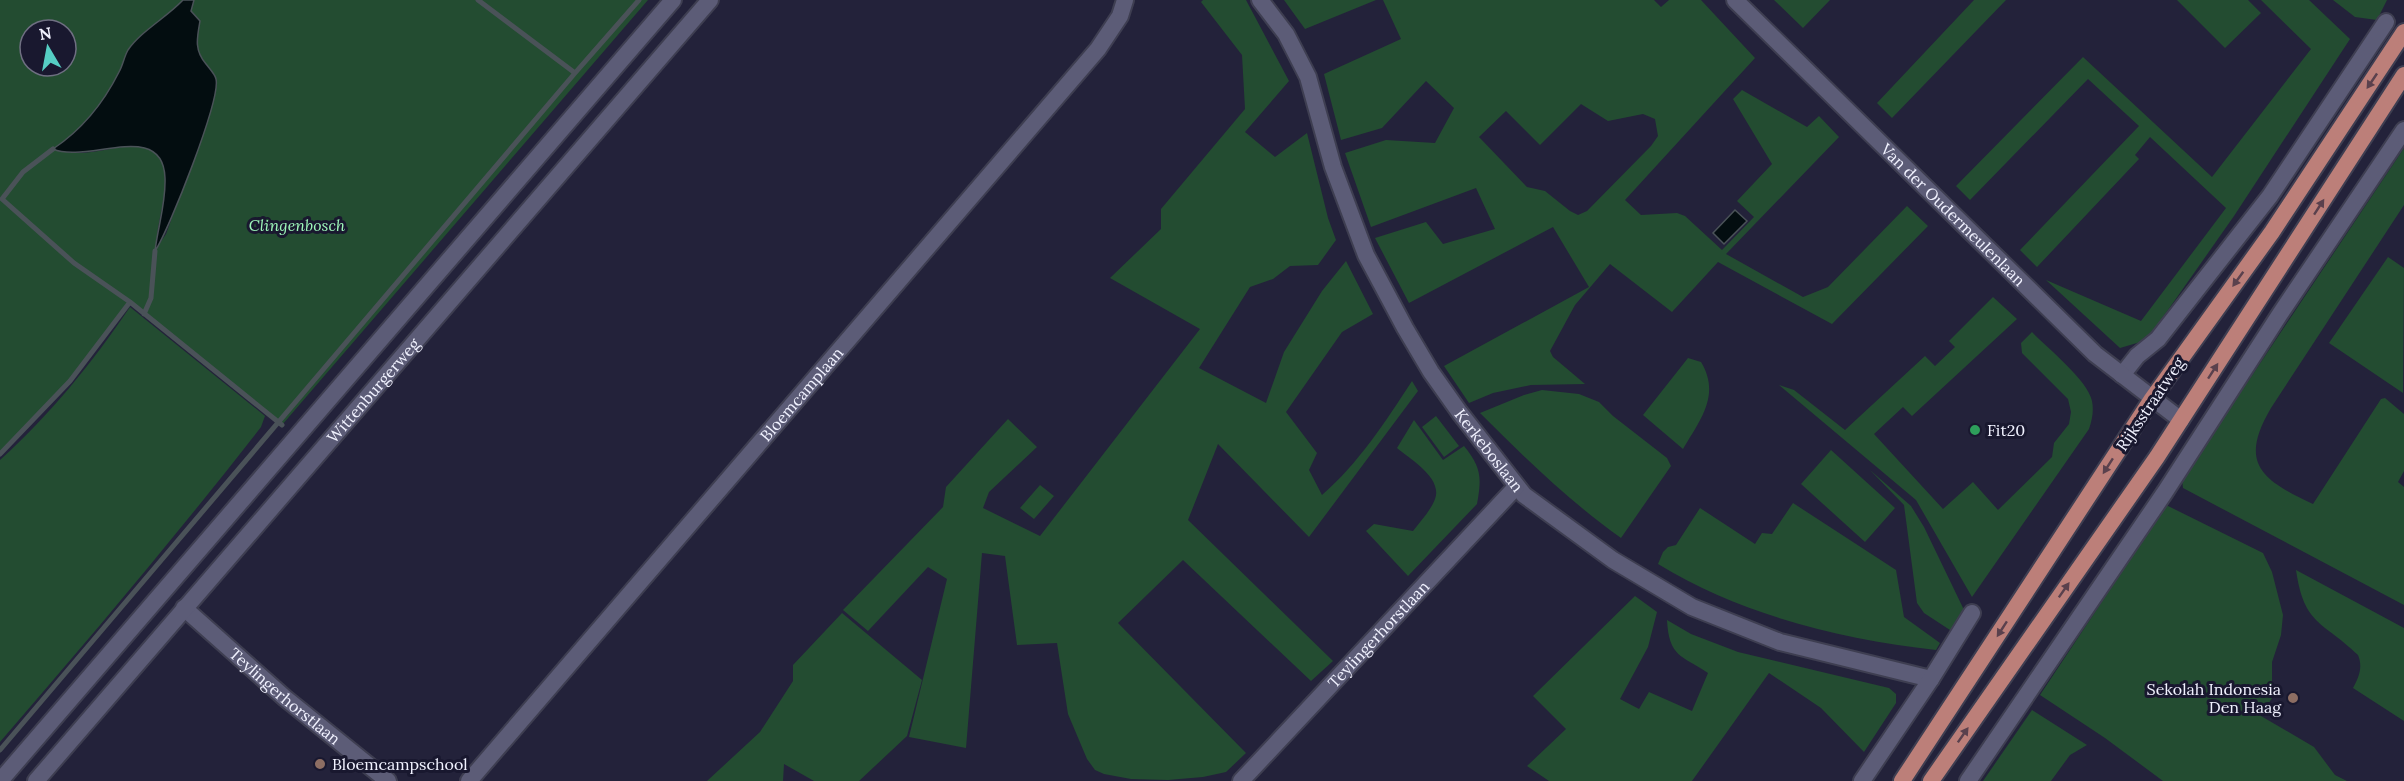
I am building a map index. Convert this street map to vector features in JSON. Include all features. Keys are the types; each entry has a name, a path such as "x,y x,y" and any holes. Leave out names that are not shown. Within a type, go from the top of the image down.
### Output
{"main road":[{"name":"Rijksstraatweg","path":"1902,781 2152,399 2272,232 2404,32"},
{"name":"Rijksstraatweg","path":"1931,781 2181,420 2404,75"}],"street":[{"name":"Wittenburgerweg","path":"0,781 673,0"},
{"name":"Wittenburgerweg","path":"36,781 710,0"},
{"name":"Bloemcamplaan","path":"469,781 1098,49 1120,16 1125,0"},
{"name":"Kerkeboslaan","path":"1260,0 1286,34 1308,77 1337,178 1366,255 1431,372 1516,487 1613,560 1692,607 1780,642 1931,679"},
{"name":"Van der Oudermeulenlaan","path":"1735,0 2095,354 2181,420"},
{"name":"Rijksstraatweg","path":"2122,375 2137,356 2158,339 2270,196 2386,22"},
{"path":"1968,781 2158,502 2280,314 2404,130"},
{"name":"Teylingerhorstlaan","path":"1240,781 1516,487"},
{"name":"Teylingerhorstlaan","path":"184,608 285,698 388,781"},
{"path":"1862,781 1931,679 1972,613"}],"green space":[{"name":"Clingenbosch","path":"0,0 183,0 133,43 99,105 74,133 54,149 77,153 133,146 146,148 156,153 163,163 165,180 156,249 166,234 203,133 211,70 199,52 200,21 191,11 194,0 648,0 282,425 130,303 70,381 0,454"},
{"path":"1203,0 1246,0 1289,81 1245,132 1275,157 1307,133 1328,218 1336,240 1318,265 1290,266 1273,279 1250,287 1199,368 1266,403 1284,352 1322,291 1346,261 1373,314 1342,332 1286,412 1317,453 1309,470 1322,495 1348,470 1382,426 1412,381 1418,391 1309,537 1218,444 1188,520 1333,661 1311,681 1183,560 1118,623 1246,753 1226,772 1203,777 1168,780 1131,779 1104,774 1095,770 1087,759 1068,714 1057,643 1017,645 1005,556 982,553 966,748 909,737 947,579 928,567 868,631 843,610 943,507 946,487 1008,419 1037,447 989,492 983,508 1040,536 1200,329 1110,278 1161,229 1161,209 1245,109 1242,55 1201,2"},
{"path":"1284,0 1376,0 1305,29"},
{"path":"1383,0 1654,0 1661,7 1669,0 1701,0 1755,58 1625,200 1641,215 1677,213 1685,216 1722,250 1754,217 1737,201 1772,164 1733,99 1742,90 1807,127 1819,116 1839,137 1726,254 1803,297 1828,287 1907,206 1928,226 1832,324 1718,262 1672,312 1610,264 1575,305 1550,351 1553,357 1585,384 1531,385 1493,393 1469,403 1444,366 1589,287 1553,227 1409,303 1375,238 1426,222 1443,244 1495,229 1476,188 1371,227 1345,153 1386,140 1435,143 1454,108 1426,81 1382,128 1341,140 1324,74 1401,39","holes":["1581,104 1608,121 1643,114 1655,119 1658,136 1587,211 1578,215 1545,191 1527,187 1479,137 1506,111 1540,145"]},
{"path":"1774,0 1830,0 1803,28"},
{"path":"1974,0 2006,0 1892,118 1877,103"},
{"path":"2177,0 2248,0 2261,13 2225,48"},
{"path":"2261,0 2309,0 2350,39 2234,216 2147,340 2120,348 2046,280 2141,321 2226,208 2150,137 2135,155 2139,159 2037,267 2020,250 2139,126 2088,79 1970,200 1956,186 2083,57 2212,177 2311,49"},
{"path":"2333,0 2387,0 2377,20 2355,17"},
{"path":"2404,148 2404,205 2271,408 2256,443 2256,457 2260,468 2269,478 2280,487 2313,504 2381,399 2385,398 2404,414 2404,471 2398,482 2404,487 2404,605 2183,488 2182,480"},
{"path":"2388,257 2404,268 2403,393 2329,343"},
{"path":"1993,297 2017,319 1912,416 1903,407 1874,434 1943,509 1973,482 1998,510 2052,457 2054,443 2069,424 2071,412 2068,399 2022,353 2021,343 2032,332 2075,374 2089,393 2093,408 2089,429 1972,597 1916,500 1779,385 1794,390 1845,430 1925,356 1935,366 1955,347 1949,341"},
{"path":"130,307 265,416 261,427 197,507 100,626 0,742 0,460 70,388"},
{"path":"1688,358 1701,362 1707,374 1709,396 1706,407 1683,449 1643,415"},
{"path":"1542,390 1579,394 1599,402 1613,416 1667,458 1671,466 1621,538 1565,494 1480,413"},
{"path":"1436,416 1459,446 1444,457 1422,427"},
{"path":"1414,420 1443,460 1464,446 1477,466 1480,479 1477,504 1408,576 1366,531 1374,524 1413,531 1435,499 1436,491 1430,477 1417,463 1397,448"},
{"path":"1831,450 1895,508 1865,542 1801,484"},
{"path":"1870,470 1911,506 1924,527 1965,612 1953,632 1924,613 1917,603 1904,505"},
{"path":"1040,485 1054,496 1034,519 1020,508"},
{"path":"1793,503 1896,570 1904,617 1940,643 1936,650 1863,639 1792,622 1723,597 1658,564 1663,552 1668,547 1676,545 1700,508 1755,544 1762,533 1772,534"},
{"path":"2166,505 2263,553 2272,572 2283,615 2281,635 2272,662 2272,698 2261,716 2314,747 2335,775 2347,781 2163,781 2105,738 2040,695"},
{"path":"2296,570 2404,628 2404,721 2353,688 2360,672 2358,655 2310,613 2304,602"},
{"path":"1635,596 1657,612 1648,647 1620,699 1639,709 1649,692 1692,711 1708,673 1678,654 1670,641 1667,620 1691,634 1738,652 1889,688 1896,694 1896,703 1864,752 1821,708 1769,673 1692,781 1549,781 1527,766 1566,729 1533,696"},
{"path":"842,613 922,680 907,736 859,781 814,781 784,764 783,781 707,781 760,732 793,681 793,665"},
{"path":"2032,710 2087,745 2070,755 2051,781 1983,781"}],"shaded area":[{"path":"183,0 194,0 191,11 200,21 198,49 216,79 215,91 211,111 193,165 155,251 165,187 161,160 151,151 138,147 85,152 53,149 74,133 99,105 113,84 133,43"},
{"path":"1735,210 1747,221 1724,244 1713,233"}],"waterway":[{"path":"478,0 575,73"},
{"path":"0,750 639,0"},
{"path":"53,149 23,172 2,199 74,263 130,302 282,425"},
{"path":"144,314 151,298 155,251"},
{"path":"0,454 70,381 130,302"}],"place":[{"name":"Fit20","path":"1975,430"},
{"name":"Sekolah Indonesia Den Haag","path":"2293,698"},
{"name":"Bloemcampschool","path":"320,764"}]}
